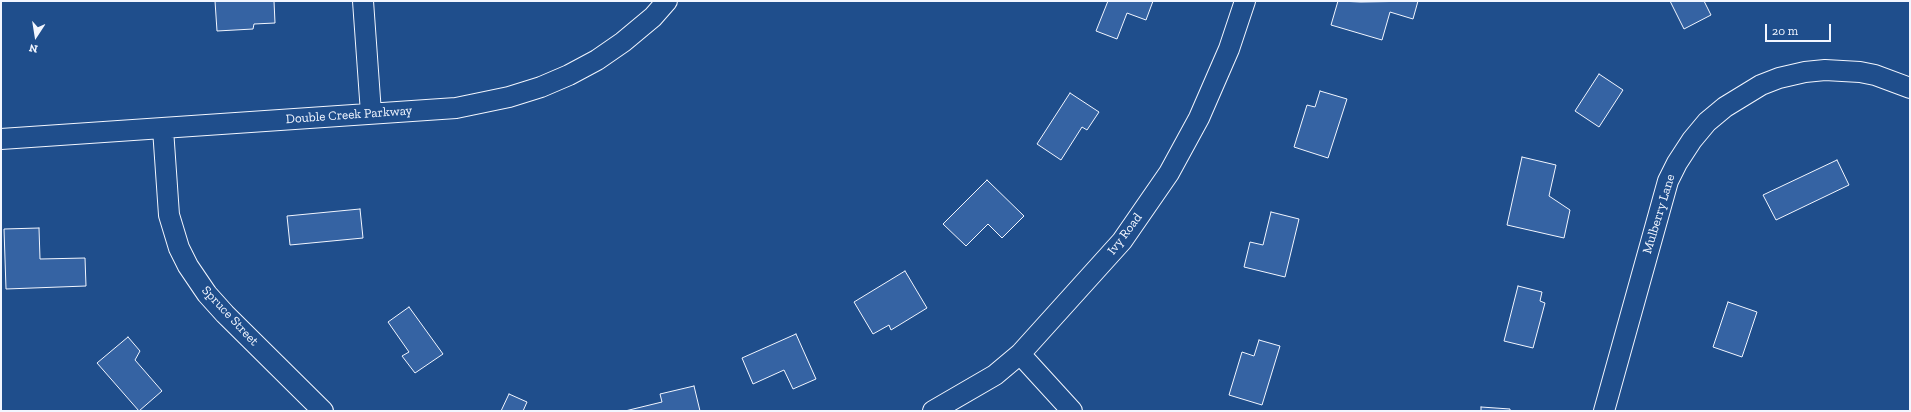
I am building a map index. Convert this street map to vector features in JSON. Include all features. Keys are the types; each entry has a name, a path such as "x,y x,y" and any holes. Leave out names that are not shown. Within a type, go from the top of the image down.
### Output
{"street":[{"path":"363,1 371,113"},
{"name":"Double Creek Parkway","path":"1,139 456,108 509,97 541,87 570,75 597,60 629,37 653,17 667,1"},
{"name":"Ivy Road","path":"933,411 994,375 1020,354 1122,240 1168,173 1202,111 1229,49 1245,1"},
{"name":"Mulberry Lane","path":"1604,411 1668,181 1676,163 1707,122 1730,103 1761,85 1779,78 1805,72 1825,70 1860,72 1875,75 1910,88"},
{"name":"Spruce Street","path":"163,129 169,215 179,248 188,266 207,294 225,314 323,411"},
{"path":"1020,354 1072,411"}],"building":[{"path":"215,1 274,1 275,23 254,24 253,29 217,31"},
{"path":"1108,1 1153,1 1146,20 1127,13 1117,39 1096,31"},
{"path":"1338,1 1418,1 1413,19 1390,12 1382,40 1331,25"},
{"path":"1670,1 1704,1 1711,15 1684,29"},
{"path":"1599,74 1623,90 1599,127 1575,111"},
{"path":"1320,91 1347,99 1328,158 1294,147 1307,105 1315,107"},
{"path":"1070,93 1099,112 1087,130 1082,127 1061,160 1037,144"},
{"path":"1522,157 1556,165 1549,196 1570,210 1564,238 1507,225"},
{"path":"1837,160 1849,185 1776,220 1763,195"},
{"path":"987,180 1024,216 1002,238 988,224 966,246 943,224"},
{"path":"360,209 363,238 290,245 287,216"},
{"path":"1271,212 1299,219 1285,277 1244,267 1250,242 1263,245"},
{"path":"39,228 40,259 85,258 86,286 6,289 4,229"},
{"path":"905,271 927,308 891,330 889,325 873,334 854,302"},
{"path":"1518,286 1542,292 1540,301 1545,303 1533,348 1504,341"},
{"path":"1728,302 1757,312 1742,357 1713,347"},
{"path":"409,307 443,354 415,373 402,356 409,352 388,322"},
{"path":"796,334 816,379 793,389 784,370 753,384 742,358"},
{"path":"128,337 140,351 135,360 162,391 139,411 97,363"},
{"path":"1259,340 1280,346 1262,405 1229,395 1242,352 1254,356"},
{"path":"694,386 700,411 625,411 662,402 660,394"},
{"path":"509,394 527,402 523,411 501,411"},
{"path":"1481,407 1510,409 1510,411 1481,411"}]}
